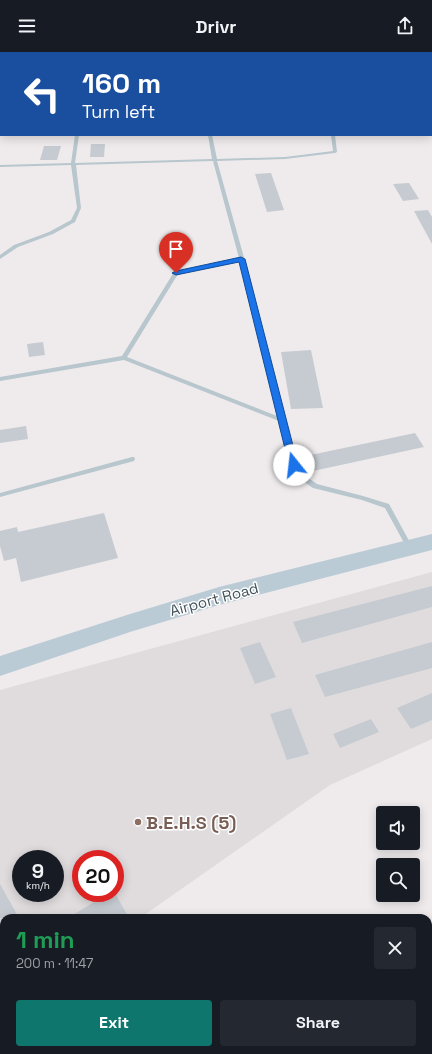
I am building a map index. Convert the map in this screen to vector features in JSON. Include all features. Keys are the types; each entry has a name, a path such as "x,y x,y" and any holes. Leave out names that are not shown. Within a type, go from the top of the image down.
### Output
{"main road":[{"name":"Airport Road","path":"0,666 130,623 204,601 432,542"}],"lane":[{"path":"0,257 16,246 51,233 73,221 79,208 73,163 77,136"},
{"path":"210,136 214,159 294,465 302,477 315,486 363,498 387,506 410,548"},
{"path":"0,166 285,158 335,152 333,136"},
{"path":"124,358 176,273 241,259"},
{"path":"0,379 124,358 282,420"},
{"path":"0,495 132,459"}],"shaded area":[{"name":"B.E.H.S (5)","path":"432,572 432,739 330,785 146,914 0,914 0,690"}],"building":[{"path":"91,144 105,144 104,157 90,157"},
{"path":"44,146 61,146 57,160 40,160"},
{"path":"271,173 284,210 267,212 255,174"},
{"path":"409,183 419,199 403,201 393,184"},
{"path":"428,210 432,217 432,244 414,211"},
{"path":"43,342 45,355 29,357 27,344"},
{"path":"311,350 323,408 291,409 281,352"},
{"path":"26,426 28,439 0,443 0,430"},
{"path":"415,433 424,447 313,471 306,456"},
{"path":"104,513 118,558 21,582 16,558 4,561 0,546 0,531 17,527 18,532"},
{"path":"432,586 432,607 302,643 293,622"},
{"path":"260,642 276,677 255,684 240,648"},
{"path":"432,642 432,668 325,697 315,675"},
{"path":"432,693 432,720 411,729 397,708"},
{"path":"291,708 309,754 287,760 270,714"},
{"path":"371,719 379,732 340,748 333,734"},
{"path":"0,884 17,914 0,914"},
{"path":"94,902 120,902 127,914 75,914"}],"place":[{"name":"B.E.H.S (5)","path":"138,822"}],"route":[{"path":"176,273 241,259 247,277 294,465"}]}
